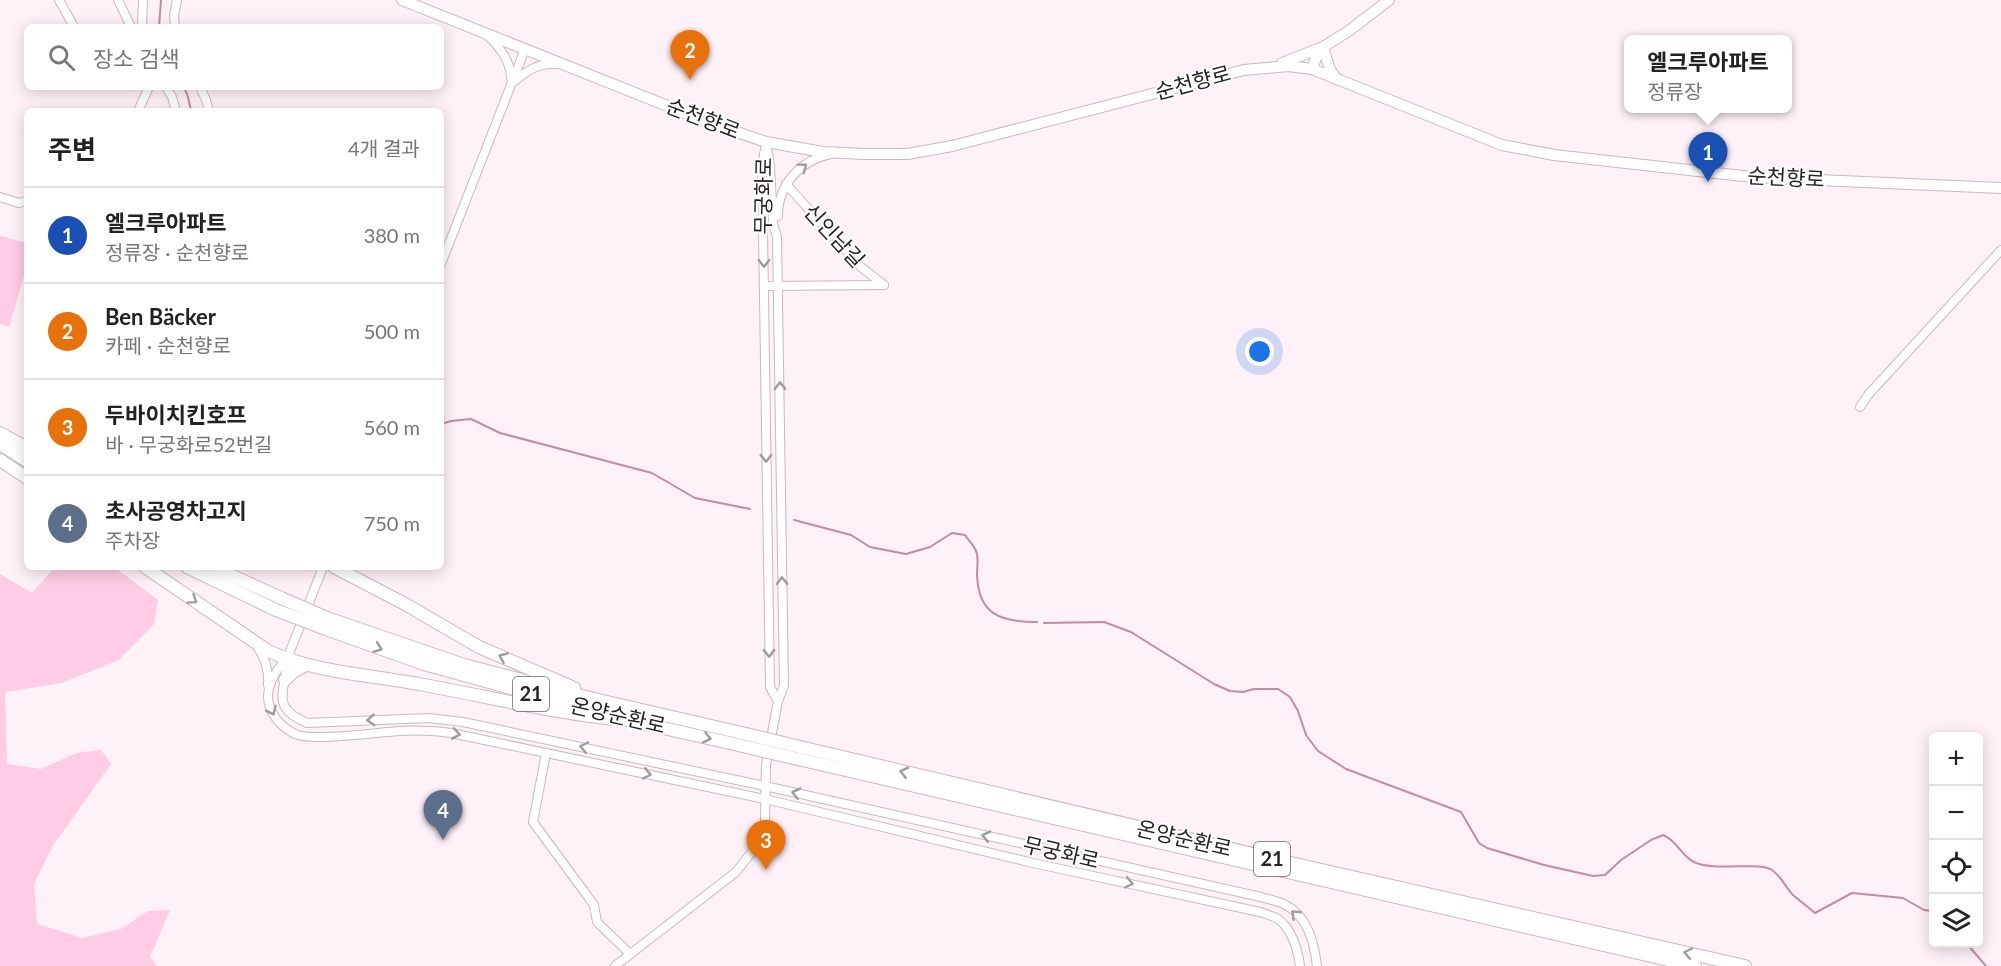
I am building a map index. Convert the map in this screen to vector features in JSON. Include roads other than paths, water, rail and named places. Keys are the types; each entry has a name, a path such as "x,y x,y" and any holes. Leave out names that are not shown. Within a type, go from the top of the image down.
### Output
{"highway":[{"path":"0,433 24,446"},
{"path":"0,444 24,459"},
{"path":"0,460 24,476"},
{"path":"149,570 268,651 306,665 582,716 626,720"},
{"name":"21","path":"194,570 325,623"},
{"name":"21","path":"218,570 279,604"},
{"path":"339,570 405,604 479,647 560,681 594,699"},
{"path":"348,570 354,578"},
{"name":"온양순환로","path":"325,623 464,665 744,740"},
{"name":"온양순환로","path":"325,623 434,667 626,720 744,740"},
{"path":"285,680 293,672 306,665"},
{"name":"21","path":"744,740 799,753"},
{"name":"온양순환로","path":"799,753 1695,966"},
{"name":"온양순환로","path":"799,753 1745,966"}],"main road":[{"name":"순천향로","path":"402,0 705,120 766,142 823,152 908,154 952,146 1244,70 1273,66 1312,69 1502,145 1554,155 1752,177 2001,188"},
{"path":"1273,66 1323,47 1350,30 1389,0"},
{"path":"1312,69 1323,47"},
{"path":"1323,47 1330,70 1340,82"}],"street":[{"path":"60,0 72,24"},
{"path":"118,0 130,24"},
{"path":"142,24 143,0"},
{"path":"175,24 177,0"},
{"path":"486,33 508,60 512,83"},
{"path":"444,256 525,49"},
{"path":"512,83 531,68 545,64 565,65"},
{"path":"139,108 148,90"},
{"path":"168,90 175,108"},
{"path":"201,90 207,108"},
{"name":"무궁화로","path":"766,142 770,165 773,224 777,237 784,686 778,701 766,765 765,799 1034,863 1260,912 1279,919 1299,951 1300,966"},
{"name":"무궁화로","path":"766,142 762,166 770,687 778,701"},
{"path":"777,237 778,207 786,184 803,165 825,155 840,153"},
{"name":"신인남길","path":"778,286 884,285 861,267 786,184"},
{"path":"0,197 19,203 24,202"},
{"path":"1860,407 1868,395 2001,250"},
{"path":"764,286 778,286"},
{"path":"322,570 287,659 281,694 282,703 296,718 307,723 397,718 429,718 463,722 765,786"},
{"path":"254,641 265,659 269,672 268,701 271,712 286,728 297,735 321,736 401,730 451,733 765,799 765,821 762,834 755,848 736,872 615,966"},
{"path":"268,690 278,667 287,659"},
{"path":"546,753 533,822 594,905 597,922 630,954"},
{"name":"무궁화로","path":"765,786 1284,904 1299,915 1312,935 1317,966"}],"waterway":[{"path":"159,24 161,0"},
{"path":"185,90 190,108"},
{"path":"444,423 471,419 500,433 652,473 695,498 750,509"},
{"path":"794,520 851,535 870,547 906,554 930,547 952,533 965,535 977,553 978,588 987,607 1002,618 1037,622"},
{"path":"1044,623 1104,622 1131,632 1214,684 1230,691 1278,689 1290,697 1298,711 1306,735 1318,751 1346,769 1461,812 1479,843 1487,848 1544,865 1593,876 1605,875 1621,860 1651,840 1663,835 1672,841 1685,856 1702,865 1758,866 1772,870 1793,895 1815,913 1852,893 1903,898 1929,910"},
{"path":"1970,948 1986,966"}],"place":[{"name":"Ben Bäcker","path":"690,80"},
{"name":"엘크루아파트","path":"1708,182"},
{"name":"초사공영차고지","path":"443,840"},
{"name":"두바이치킨호프","path":"766,870"}]}
